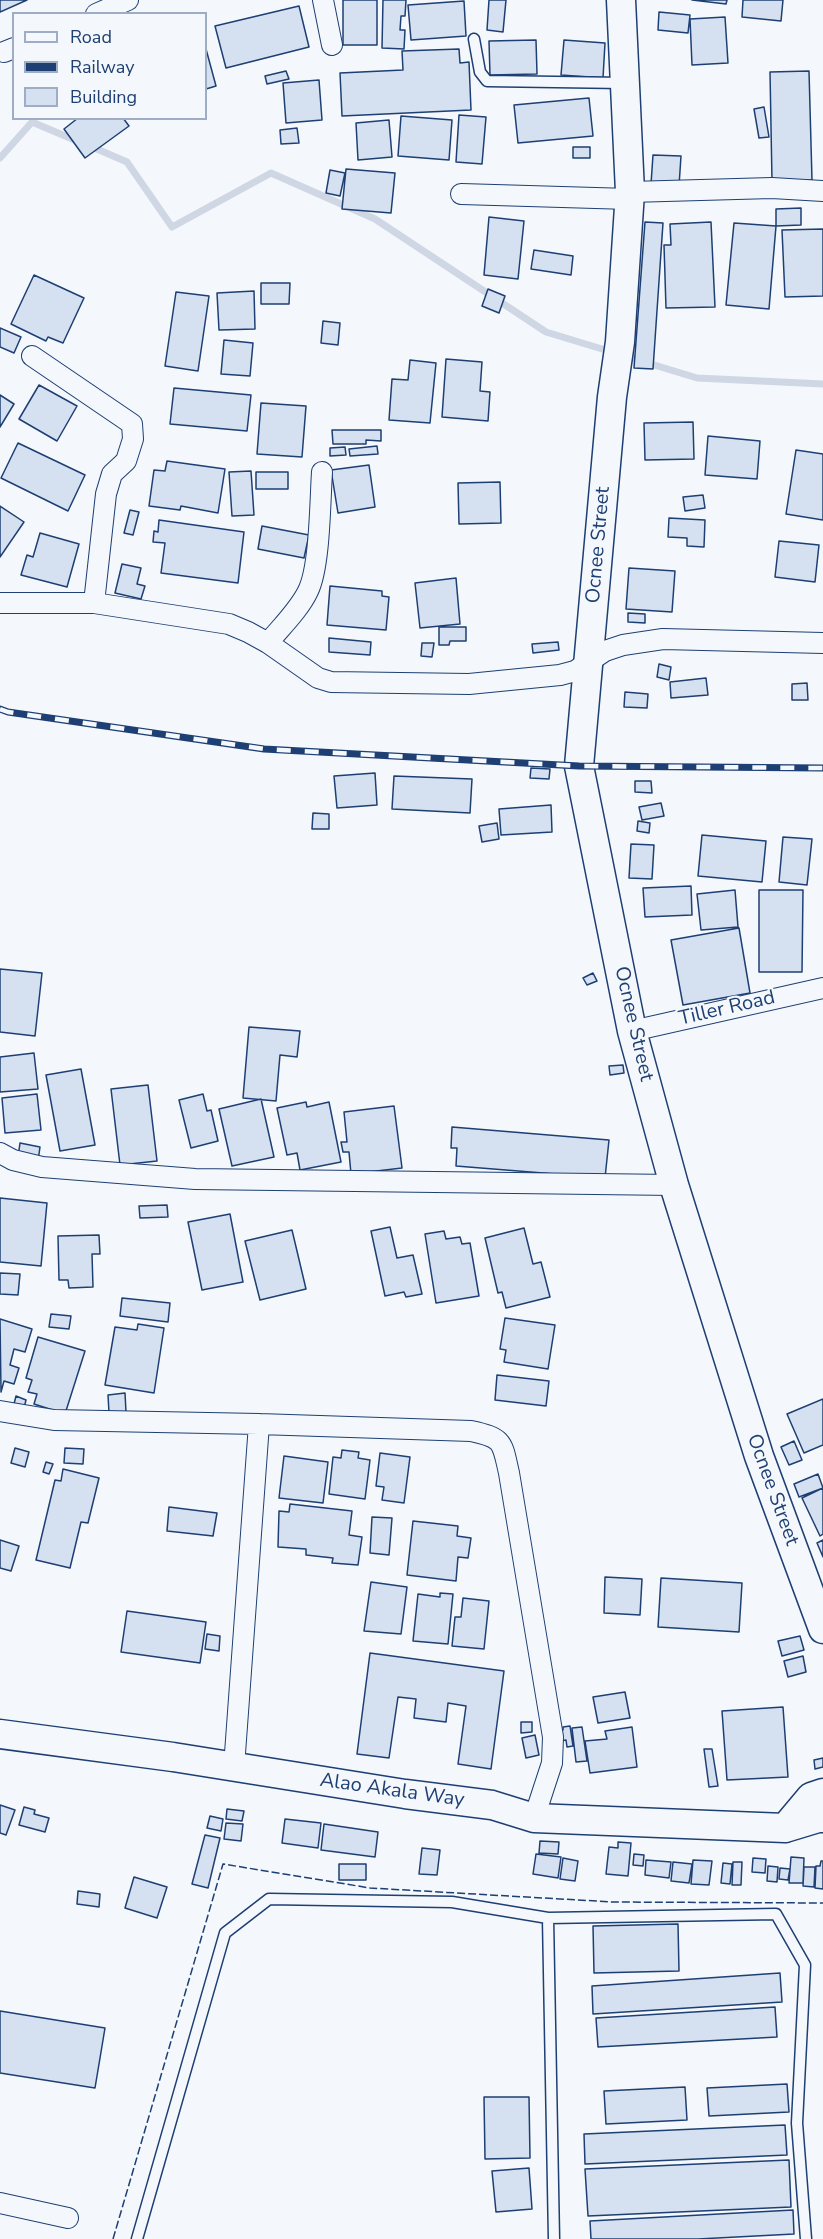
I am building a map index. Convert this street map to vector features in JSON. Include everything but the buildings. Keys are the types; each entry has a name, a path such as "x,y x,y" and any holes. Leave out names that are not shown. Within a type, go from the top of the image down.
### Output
{"street":[{"path":"101,12 128,0"},
{"path":"323,0 332,45"},
{"name":"Ocnee Street","path":"621,0 630,195 620,342 612,397 579,766 632,1031 674,1185 759,1456 823,1629"},
{"path":"461,194 630,195 772,188 823,191"},
{"path":"32,356 132,424 133,439 126,461 112,474 106,494 94,603"},
{"path":"268,643 306,595 310,585 314,565 322,472"},
{"path":"0,603 94,603 229,624 268,643 312,675 331,682 469,684 560,675 575,671 605,651 622,645 663,639 823,643"},
{"name":"Tiller Road","path":"632,1031 823,988"},
{"path":"0,1153 14,1160 42,1167 195,1179 674,1185"},
{"path":"0,1411 54,1420 471,1431 491,1435 503,1444 553,1737 552,1763 534,1818"},
{"path":"234,1767 259,1424"},
{"name":"Alao Akala Way","path":"0,1734 405,1794 492,1804 534,1818 785,1828 823,1818"},
{"path":"785,1828 811,1797 823,1793"},
{"path":"0,2203 68,2218"}],"lane":[{"path":"474,39 480,72 487,81 625,83"},
{"path":"137,2239 225,1933 269,1899 453,1902 548,1918 776,1914 805,1965 797,2123 806,2239"},
{"path":"548,1918 554,2239"}],"waterway":[{"path":"0,158 32,122 77,141"},
{"path":"90,146 127,162 172,227 271,173 375,219 546,332 612,352"},
{"path":"625,356 697,378 823,384"}],"railway":[{"path":"0,709 264,749 579,766 823,768"}],"fence":[{"path":"113,2239 223,1864 370,1888 613,1902 823,1903"}]}
